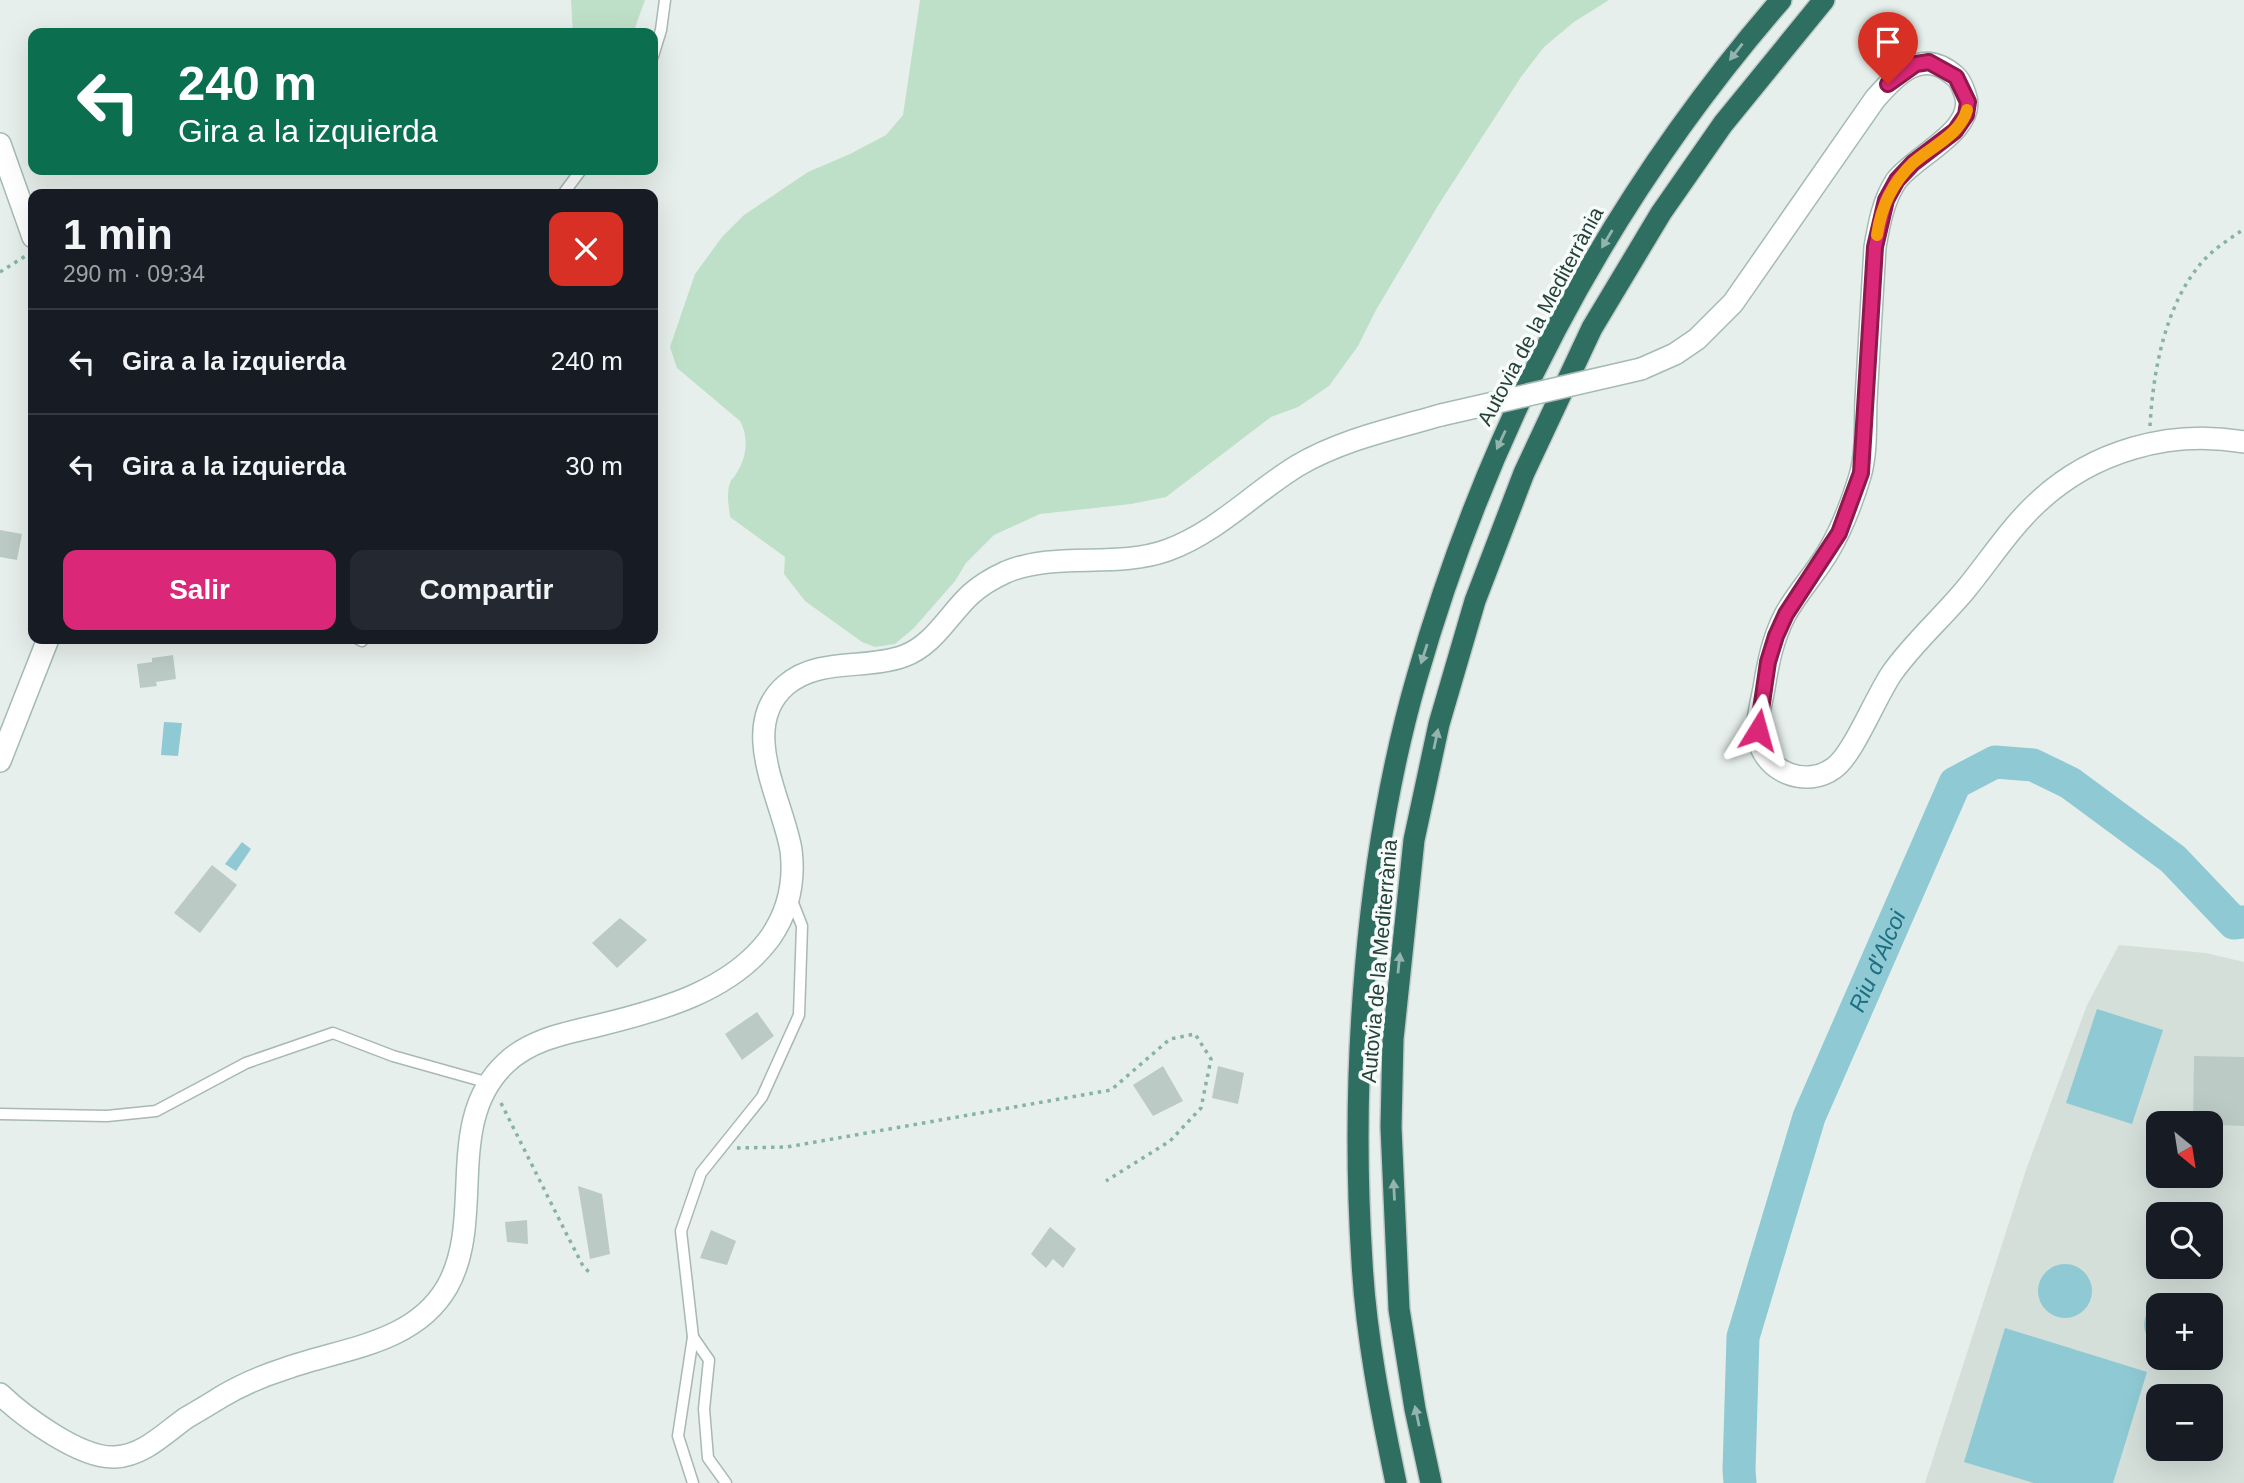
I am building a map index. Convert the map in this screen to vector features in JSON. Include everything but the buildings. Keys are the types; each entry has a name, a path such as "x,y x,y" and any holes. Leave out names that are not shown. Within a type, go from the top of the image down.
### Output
{"highway":[{"name":"Autovia de la Mediterrània","path":"1396,1483 1379,1402 1362,1265 1358,1142 1366,978 1374,890 1390,792 1417,678 1463,536 1492,463 1544,350 1623,211 1680,125 1741,46 1781,0"},
{"name":"Autovia de la Mediterrània","path":"1431,1483 1415,1409 1399,1309 1391,1127 1394,1027 1414,840 1439,724 1475,601 1524,472 1592,328 1661,213 1723,124 1824,0"}],"street":[{"path":"0,1394 18,1410 75,1446 111,1458 146,1448 233,1390 287,1368 368,1345 402,1330 436,1302 450,1283 463,1232 474,1120 480,1100 502,1066 520,1051 543,1040 645,1013 692,996 734,973 754,957 771,936 783,915 790,894 790,849 765,752 768,715 774,698 786,685 802,674 819,669 839,665 863,665 906,655 921,647 969,596 989,581 1009,571 1028,565 1145,556 1169,550 1222,521 1276,480 1333,447 1441,415 1641,369 1675,354 1698,339 1733,303 1875,99 1888,84 1916,64 1929,62 1956,77 1968,102 1966,115 1955,131 1913,163 1897,180 1879,221 1875,247 1861,473 1839,533 1786,614 1768,662 1758,720 1759,741 1763,751 1776,767 1795,776 1805,777 1826,773 1843,761 1892,673 1922,635 1964,592 2035,504 2071,476 2108,456 2149,443 2191,438 2244,442"},
{"path":"0,144 28,223"},
{"path":"0,761 46,644"}],"lane":[{"path":"658,40 665,0"},
{"path":"693,1483 678,1436 693,1337 681,1231 701,1173 762,1097 799,1015 802,926 790,894"},
{"path":"0,1114 107,1116 156,1111 246,1063 333,1033 393,1056 489,1083"},
{"path":"693,1337 709,1360 704,1409 708,1458 726,1483"}],"path":[{"path":"2149,443 2151,405 2160,356 2176,302 2198,266 2244,229"},
{"path":"0,272 28,254"},
{"path":"721,1149 787,1146 1111,1090 1170,1039 1195,1034 1211,1059 1201,1108 1170,1141 1106,1181"},
{"path":"489,1083 505,1108 583,1266 589,1272"}],"shaded area":[{"path":"2119,945 2206,953 2244,962 2244,1483 1925,1483 2026,1170 2087,1005"}],"green space":[{"path":"571,0 645,0 635,28 573,28"},
{"path":"920,0 1609,0 1574,22 1544,47 1521,77 1439,204 1376,310 1358,346 1329,386 1298,407 1271,417 1166,497 1131,504 1040,514 994,535 966,563 955,581 914,628 895,644 875,647 862,642 805,601 784,574 785,557 730,517 729,487 743,461 743,427 740,421 677,368 670,347 695,274 722,237 744,215 808,172 886,135 903,115"}],"water":[{"path":"164,722 182,723 178,756 161,755"},
{"path":"242,842 251,849 236,871 225,864"},
{"path":"2097,1009 2163,1030 2132,1124 2066,1103"},
{"path":"2065,1264 2084,1272 2092,1291 2084,1310 2065,1318 2046,1310 2038,1291 2046,1272"},
{"path":"2005,1328 2147,1372 2113,1483 2034,1483 1964,1462"}],"waterway":[{"name":"Riu d'Alcoi","path":"1740,1483 1743,1337 1809,1117 1955,783 1995,762 2033,765 2070,783 2173,859 2234,923 2244,922"}],"slow traffic":[{"path":"1877,235 1886,200 1897,180 1913,163 1955,131 1967,110"}],"route":[{"path":"1758,730 1768,662 1776,636 1786,614 1839,533 1861,473 1875,247 1886,200 1897,180 1913,163 1955,131 1966,115 1968,102 1963,87 1956,77 1944,68 1929,62 1916,64 1888,84"}]}
